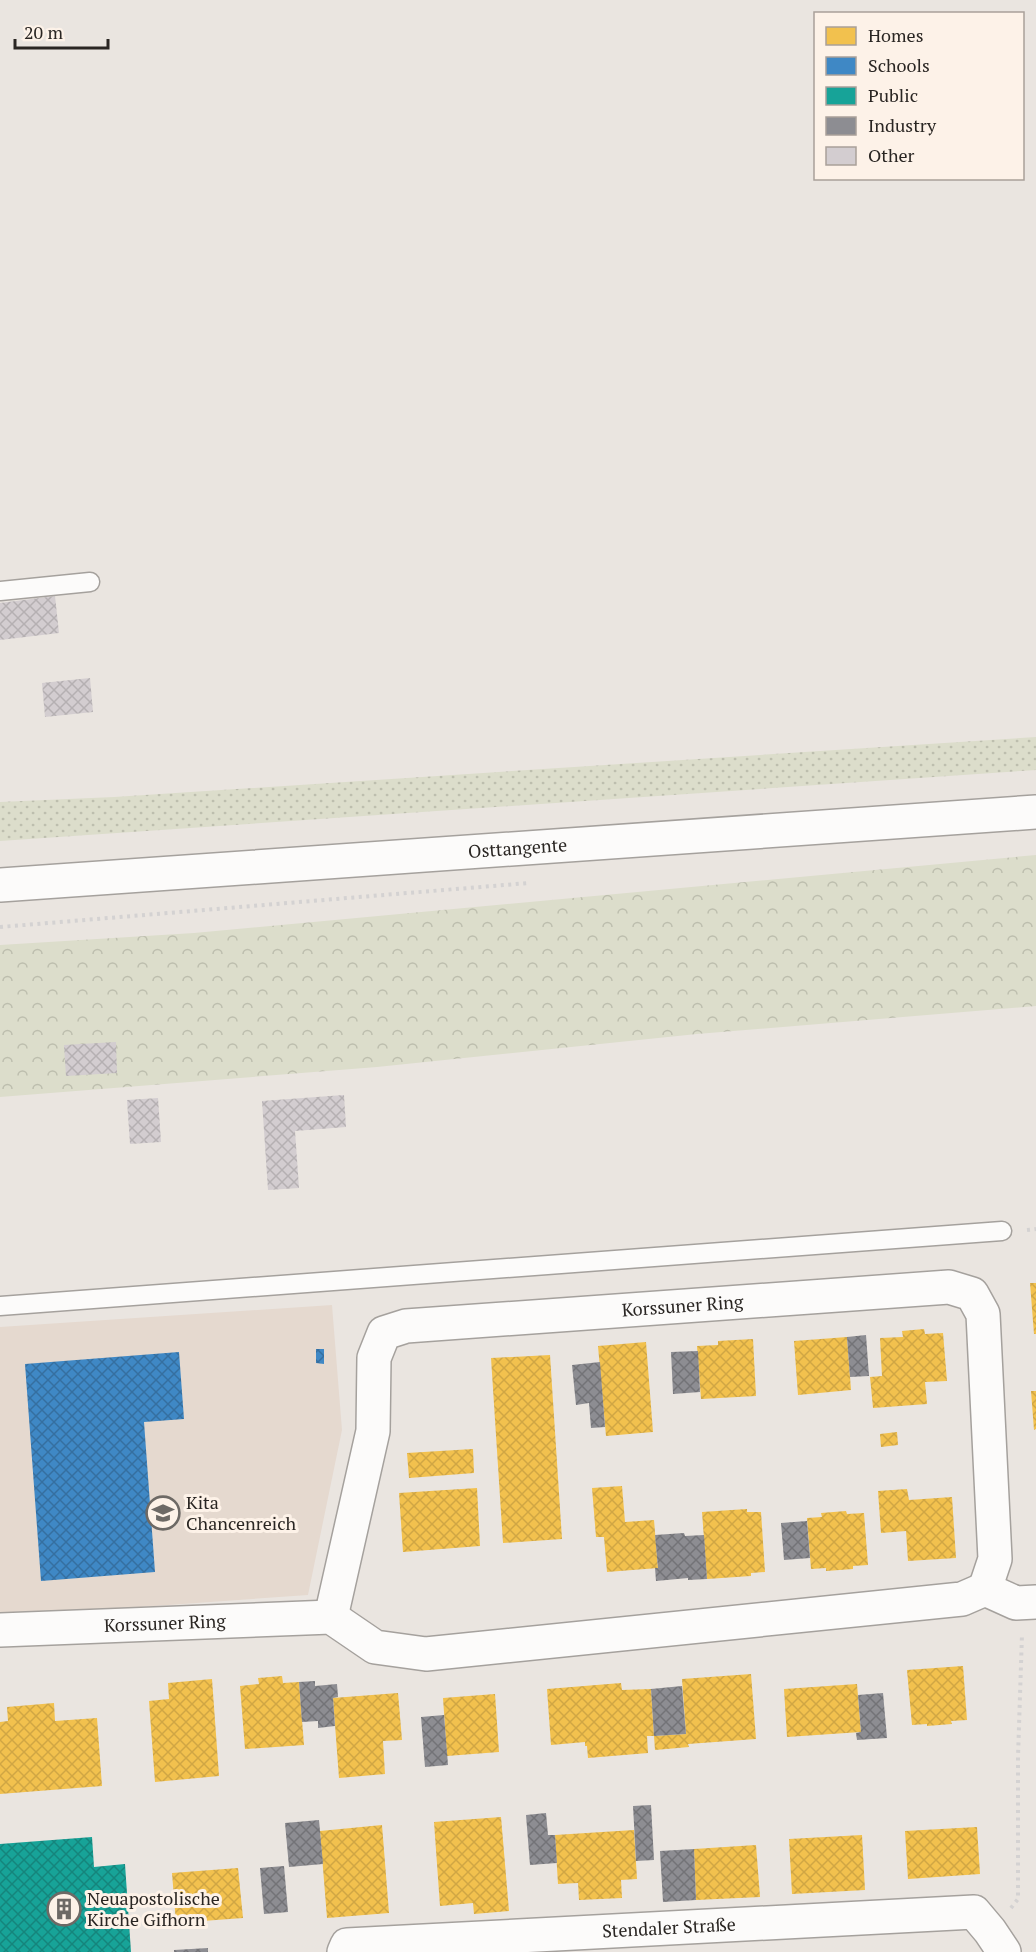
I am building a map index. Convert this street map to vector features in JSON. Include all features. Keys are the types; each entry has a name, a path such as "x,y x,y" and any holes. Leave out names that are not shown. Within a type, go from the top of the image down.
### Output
{"street":[{"name":"Osttangente","path":"0,885 1036,812"},
{"name":"Korssuner Ring","path":"0,1630 331,1617 373,1431 375,1358 384,1333 406,1326 949,1287 972,1294 983,1314 995,1559 985,1589"},
{"path":"331,1617 375,1647 426,1654 962,1599 985,1589 1026,1602"},
{"name":"Stendaler Straße","path":"344,1952 347,1945 974,1912 997,1942"}],"lane":[{"path":"0,591 90,582"},
{"path":"0,1306 1002,1231"}],"path":[{"path":"0,927 531,883"},
{"path":"997,1942 1018,1899 1018,1757 1026,1602"}],"shaded area":[{"name":"Kita Chancenreich","path":"332,1305 342,1430 308,1595 0,1617 0,1327"}],"green space":[{"path":"1036,737 1036,770 0,841 0,802 114,797"},
{"path":"1036,855 1036,1006 697,1034 377,1067 0,1097 0,945 194,933"}],"building: Homes":[{"path":"1030,1283 1036,1283 1036,1334 1034,1334"},
{"path":"924,1329 925,1334 943,1333 947,1381 925,1382 927,1404 873,1408 870,1377 882,1376 880,1338 903,1337 902,1331"},
{"path":"847,1337 851,1390 798,1395 794,1341"},
{"path":"753,1339 756,1396 701,1399 697,1346 718,1345 718,1341"},
{"path":"646,1342 653,1432 606,1436 598,1346"},
{"path":"550,1355 562,1539 503,1543 491,1358"},
{"path":"1031,1391 1036,1391 1036,1429 1034,1430"},
{"path":"897,1432 898,1445 881,1447 880,1434"},
{"path":"473,1449 474,1473 409,1478 407,1453"},
{"path":"622,1486 625,1522 654,1520 658,1568 607,1572 604,1537 596,1537 592,1488"},
{"path":"477,1488 480,1546 403,1552 399,1493"},
{"path":"907,1489 909,1500 952,1497 956,1558 908,1561 906,1531 881,1533 878,1491"},
{"path":"747,1509 747,1512 761,1512 765,1572 751,1573 751,1576 707,1579 702,1512"},
{"path":"846,1511 847,1514 864,1513 868,1565 853,1566 853,1569 826,1571 826,1568 811,1569 807,1518 822,1517 821,1513"},
{"path":"963,1666 967,1720 951,1721 952,1724 912,1725 907,1670"},
{"path":"751,1674 756,1739 688,1744 689,1747 655,1750 654,1736 686,1734 682,1679"},
{"path":"282,1676 283,1683 299,1682 304,1745 245,1749 240,1686 259,1684 258,1678"},
{"path":"212,1679 219,1776 155,1782 149,1701 169,1699 168,1683"},
{"path":"621,1683 622,1690 651,1689 654,1736 647,1736 648,1753 588,1758 585,1742 551,1745 547,1689"},
{"path":"857,1684 861,1732 787,1737 784,1689"},
{"path":"398,1693 402,1740 383,1741 385,1774 339,1778 333,1698"},
{"path":"495,1694 499,1752 447,1756 443,1698"},
{"path":"54,1703 55,1721 97,1718 102,1786 0,1794 0,1722 8,1721 7,1707"},
{"path":"501,1817 509,1911 474,1914 473,1903 440,1906 434,1822"},
{"path":"382,1825 389,1913 327,1918 320,1831"},
{"path":"977,1827 980,1874 908,1879 905,1831"},
{"path":"634,1830 637,1879 621,1880 622,1898 579,1900 578,1883 558,1884 555,1835"},
{"path":"862,1835 865,1890 792,1894 789,1839"},
{"path":"756,1845 760,1897 696,1900 694,1849"},
{"path":"238,1868 243,1918 176,1923 172,1873"}],"building: Schools":[{"path":"316,1349 324,1349 324,1364 316,1363"},
{"path":"179,1352 184,1419 144,1422 155,1572 41,1581 25,1364"}],"building: Public":[{"name":"Neuapostolische Kirche Gifhorn","path":"92,1837 94,1867 125,1864 131,1952 0,1952 0,1844"}],"building: Industry":[{"path":"866,1335 869,1376 850,1377 847,1337"},
{"path":"698,1351 700,1392 673,1394 671,1352"},
{"path":"600,1362 605,1427 591,1428 589,1403 576,1405 572,1365"},
{"path":"807,1521 810,1558 784,1560 781,1523"},
{"path":"684,1533 685,1536 704,1535 707,1579 656,1581 655,1568 658,1568 655,1535"},
{"path":"315,1681 315,1686 337,1684 338,1697 333,1698 335,1726 318,1728 318,1721 302,1722 299,1682"},
{"path":"682,1686 686,1734 654,1736 651,1689"},
{"path":"883,1693 887,1738 857,1740 856,1733 861,1732 858,1695"},
{"path":"444,1715 448,1765 425,1767 421,1717"},
{"path":"651,1805 654,1860 636,1861 633,1806"},
{"path":"546,1813 548,1835 555,1835 557,1863 530,1865 526,1815"},
{"path":"319,1820 323,1864 289,1867 285,1823"},
{"path":"694,1849 696,1900 663,1902 660,1851"},
{"path":"284,1866 288,1912 264,1914 260,1868"},
{"path":"208,1948 208,1952 174,1952 174,1950"}],"building: Other":[{"path":"55,596 59,633 0,640 0,603"},
{"path":"90,678 93,712 45,717 42,683"},
{"path":"116,1042 117,1073 66,1076 64,1045"},
{"path":"344,1095 346,1127 295,1131 299,1188 268,1190 262,1101"},
{"path":"158,1098 161,1142 130,1144 127,1100"}],"place":[{"name":"Kita Chancenreich","path":"163,1513"},
{"name":"Neuapostolische Kirche Gifhorn","path":"64,1909"}]}
